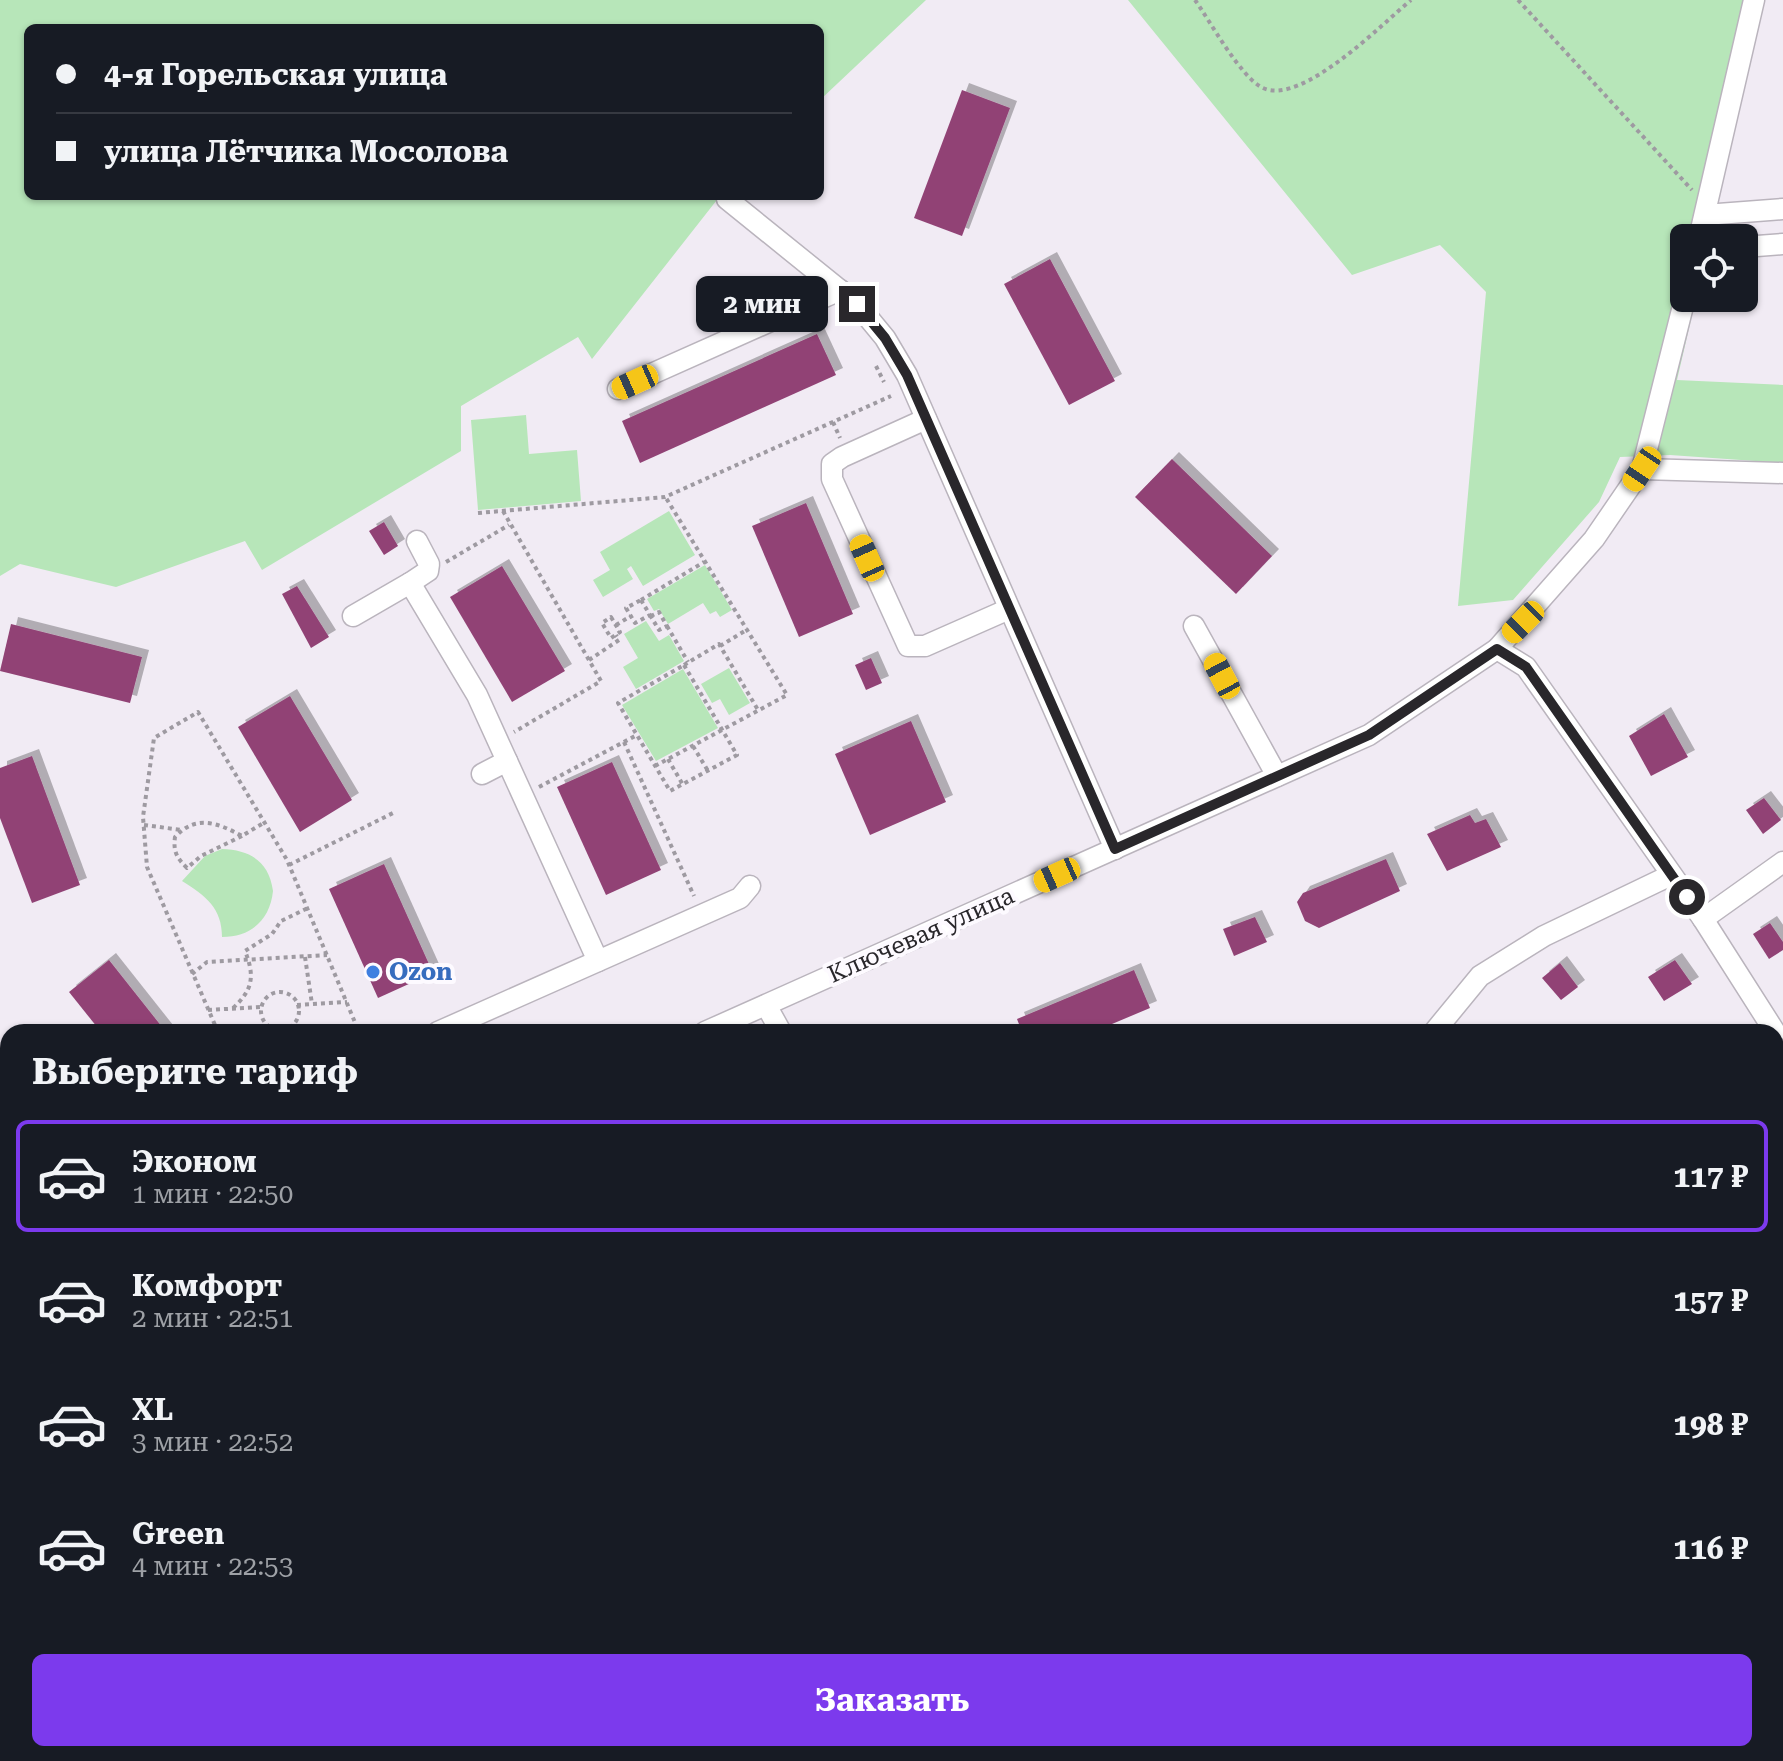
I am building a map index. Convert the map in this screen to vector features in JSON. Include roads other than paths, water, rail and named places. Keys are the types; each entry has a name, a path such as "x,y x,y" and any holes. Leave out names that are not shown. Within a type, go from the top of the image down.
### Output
{"street":[{"path":"1702,224 1754,0"},
{"path":"728,200 857,304 885,338 926,419 1115,849"},
{"path":"1706,209 1783,209"},
{"path":"1758,246 1783,244"},
{"path":"618,389 840,290"},
{"name":"Ключевая улица","path":"723,1024 1369,735 1497,649 1594,539 1642,469 1681,312"},
{"path":"926,419 842,457 832,464 832,479 908,646 925,646 1009,609"},
{"path":"1642,469 1783,473"},
{"path":"353,616 428,571 429,564 417,541"},
{"path":"410,583 477,695 598,961"},
{"path":"1194,626 1277,776"},
{"path":"1497,649 1526,667 1703,919 1770,1024"},
{"path":"482,774 507,761"},
{"path":"1703,919 1783,862"},
{"path":"1441,1024 1480,976 1544,936 1671,875"},
{"path":"456,1024 740,898 750,886"},
{"path":"766,1005 777,1024"}],"place":[{"name":"Ozon","path":"373,972"}]}
